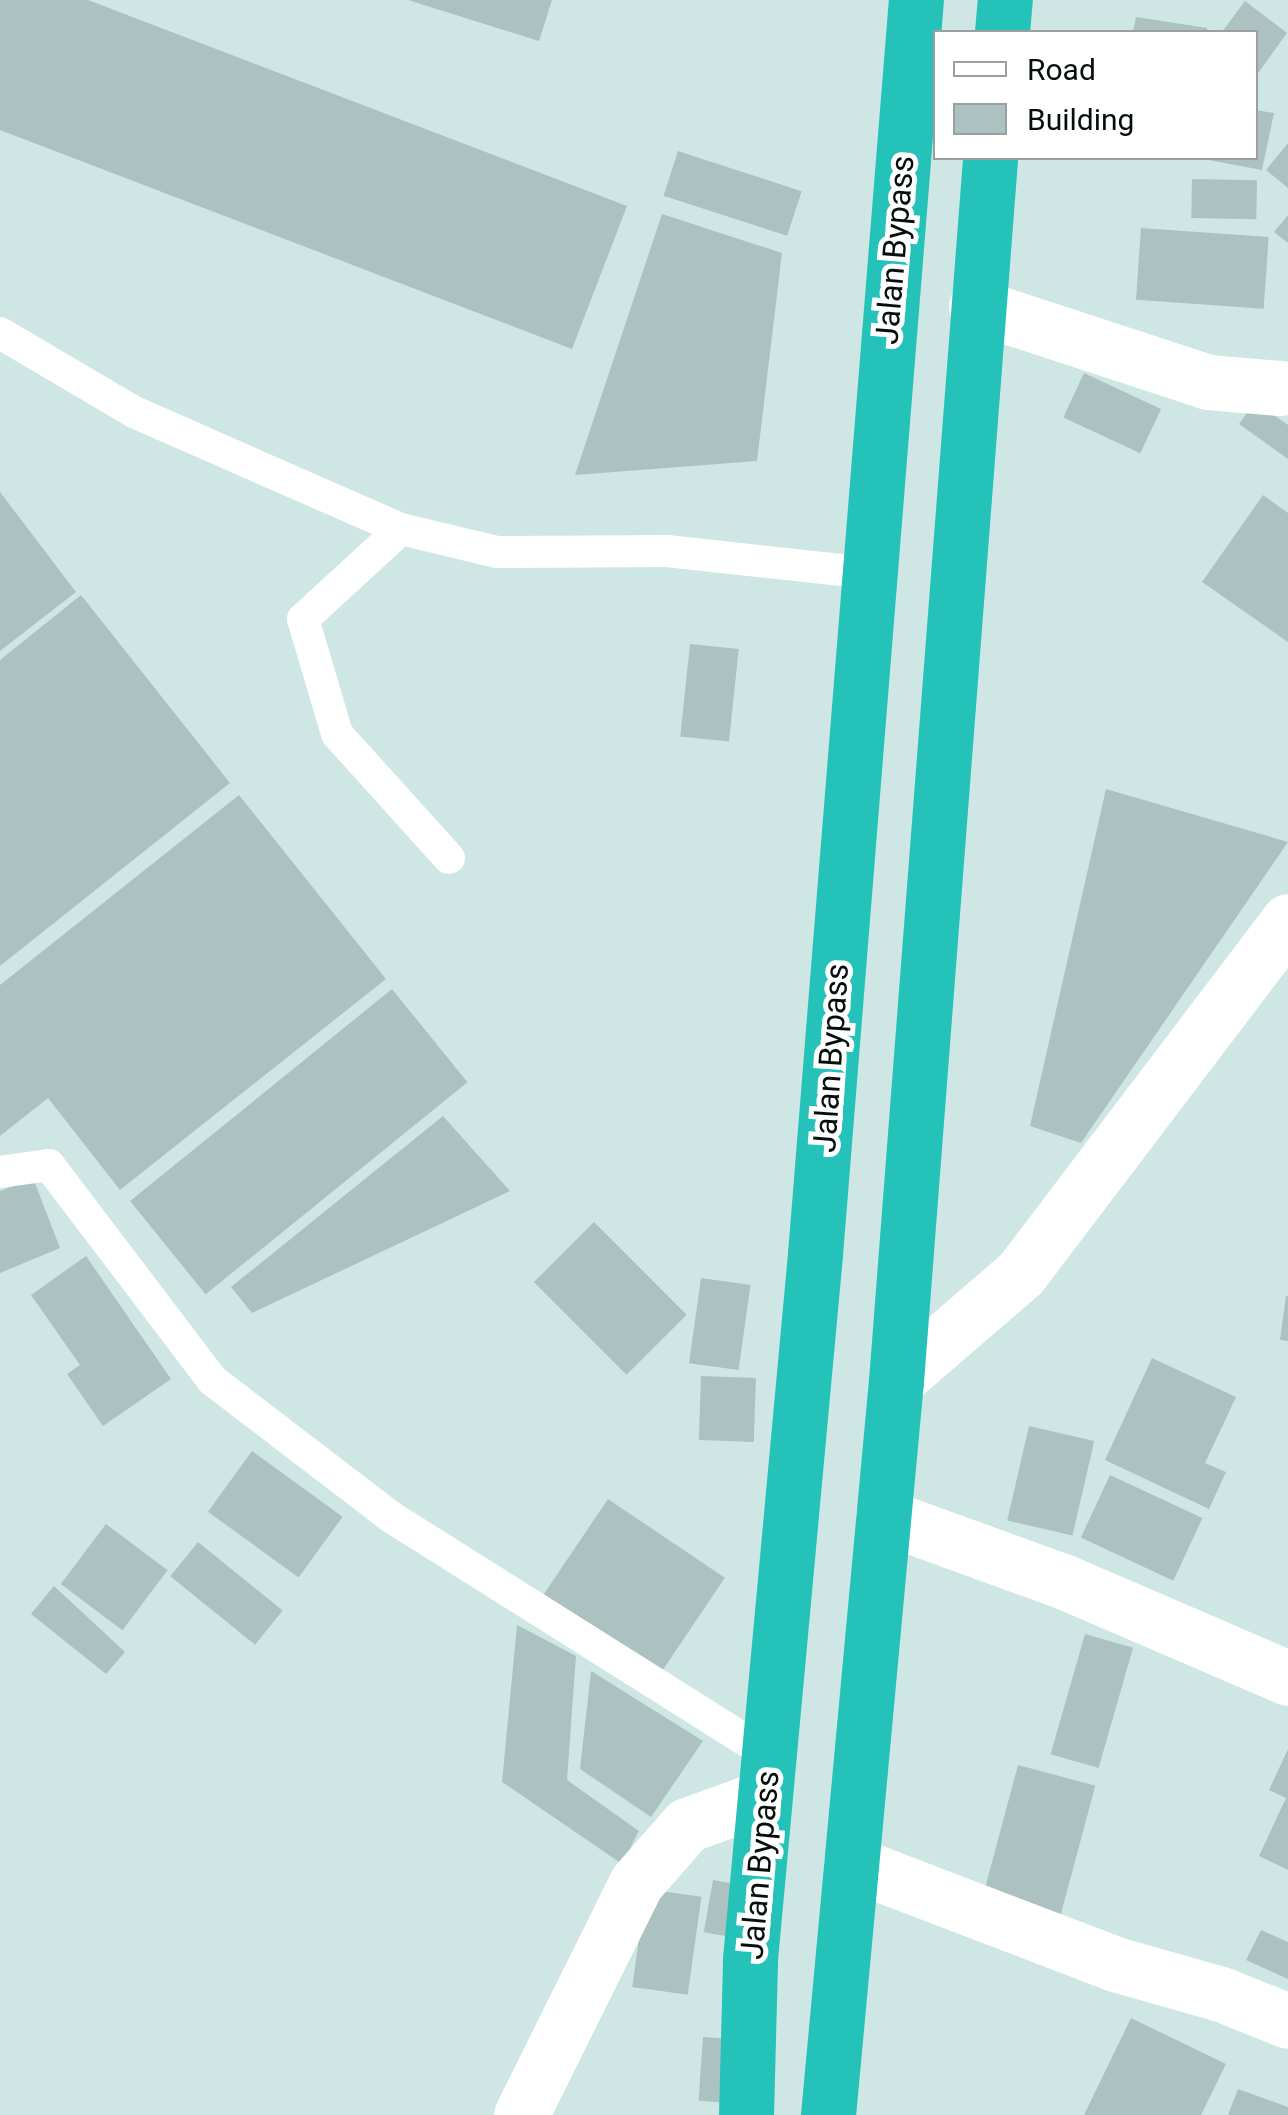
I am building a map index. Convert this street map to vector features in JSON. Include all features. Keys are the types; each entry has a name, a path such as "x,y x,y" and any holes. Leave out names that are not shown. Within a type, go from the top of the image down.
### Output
{"highway":[{"name":"Jalan Bypass","path":"746,2115 767,1777 916,0"},
{"path":"1002,30 1005,0"},
{"path":"828,2115 896,1381 990,160"}],"street":[{"path":"976,306 1208,382 1280,388"},
{"path":"896,1381 1022,1274 1288,922"},
{"path":"883,1516 1065,1582 1288,1678"},
{"path":"522,2115 636,1882 687,1825 767,1777"},
{"path":"851,1864 1115,1964 1221,1994 1288,2021"}],"lane":[{"path":"0,333 134,412 401,529 497,552 667,551 868,573"},
{"path":"401,529 302,619 337,734 450,858"},
{"path":"0,1172 49,1165 212,1380 391,1517 767,1777"}],"building":[{"path":"0,0 88,0 627,206 572,349 0,130"},
{"path":"408,0 552,0 539,41"},
{"path":"1245,1 1287,33 1258,73 1258,30 1223,30"},
{"path":"1136,17 1207,28 1207,30 1133,30"},
{"path":"1258,110 1274,113 1262,170 1208,160 1258,160"},
{"path":"1288,143 1288,188 1266,170"},
{"path":"678,151 802,191 787,236 663,196"},
{"path":"1192,179 1257,180 1256,219 1191,218"},
{"path":"662,214 782,253 757,461 575,475"},
{"path":"1288,215 1288,243 1274,232"},
{"path":"1141,228 1269,237 1264,309 1136,300"},
{"path":"1084,373 1161,409 1140,453 1063,417"},
{"path":"1255,402 1288,425 1288,459 1239,424"},
{"path":"0,492 76,592 0,651"},
{"path":"1263,495 1288,513 1288,642 1202,582"},
{"path":"81,595 230,783 0,966 0,660"},
{"path":"690,644 739,649 729,742 680,736"},
{"path":"1106,789 1288,842 1081,1143 1030,1126"},
{"path":"239,795 386,979 120,1190 48,1098 0,1136 0,985"},
{"path":"392,989 468,1082 206,1294 130,1201"},
{"path":"443,1116 510,1191 252,1313 231,1287"},
{"path":"33,1178 60,1248 0,1273 0,1191"},
{"path":"594,1222 687,1315 627,1375 534,1282"},
{"path":"86,1256 171,1379 103,1426 67,1374 80,1365 31,1295"},
{"path":"701,1278 751,1285 739,1370 689,1363"},
{"path":"1288,1296 1288,1341 1280,1340"},
{"path":"1152,1358 1236,1397 1205,1463 1226,1472 1209,1509 1105,1460"},
{"path":"701,1376 756,1378 754,1442 699,1440"},
{"path":"1029,1426 1094,1441 1072,1536 1007,1521"},
{"path":"252,1451 343,1517 299,1578 208,1512"},
{"path":"1110,1475 1202,1518 1173,1581 1081,1538"},
{"path":"608,1499 725,1578 660,1674 543,1595"},
{"path":"106,1524 167,1570 122,1630 61,1584"},
{"path":"198,1542 283,1611 255,1645 170,1576"},
{"path":"54,1586 125,1652 106,1674 31,1614"},
{"path":"517,1625 576,1656 567,1780 639,1831 622,1864 502,1782"},
{"path":"1085,1634 1133,1648 1099,1768 1051,1754"},
{"path":"591,1671 703,1741 651,1817 580,1769"},
{"path":"1288,1749 1288,1870 1259,1856 1286,1798 1269,1790"},
{"path":"1018,1765 1095,1786 1056,1933 978,1913"},
{"path":"713,1880 742,1885 732,1937 704,1932"},
{"path":"646,1889 701,1897 688,1995 632,1987"},
{"path":"1261,1930 1288,1942 1288,1979 1246,1960"},
{"path":"1131,2018 1226,2064 1201,2115 1084,2115"},
{"path":"703,2037 733,2039 728,2103 699,2101"},
{"path":"1238,2089 1288,2107 1288,2115 1228,2115"}]}
